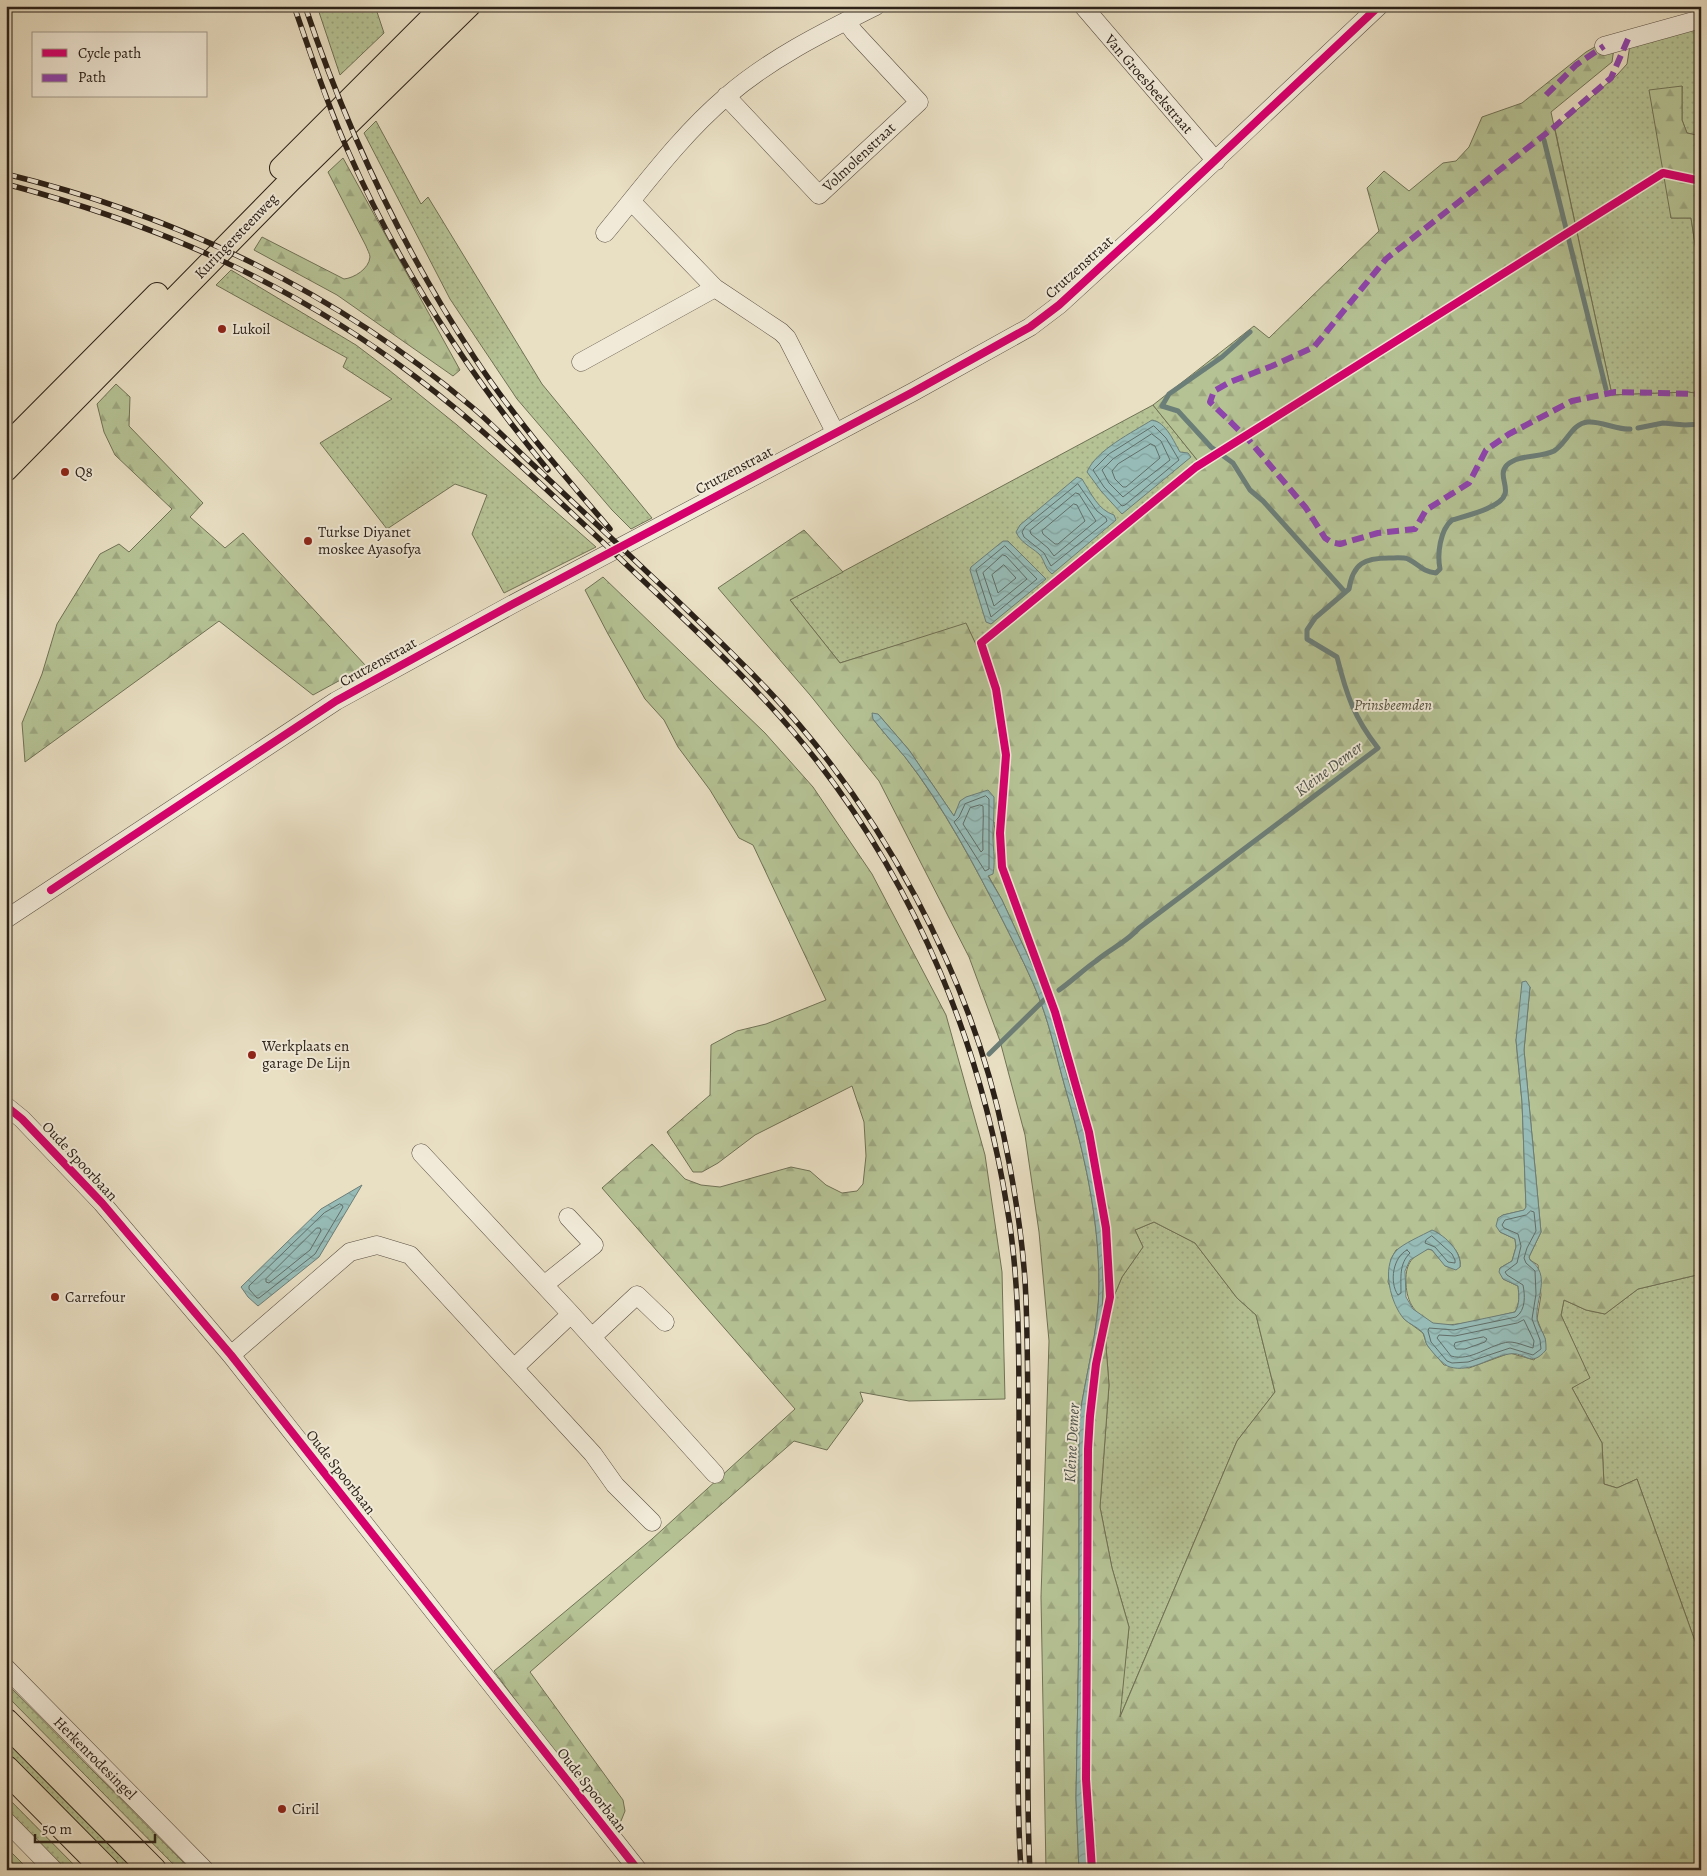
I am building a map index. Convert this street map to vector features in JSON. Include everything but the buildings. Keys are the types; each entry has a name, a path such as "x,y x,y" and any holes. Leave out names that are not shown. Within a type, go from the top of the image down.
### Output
{"highway":[{"path":"6,1722 153,1870"},
{"path":"6,1769 106,1870"}],"main road":[{"name":"Kuringersteenweg","path":"6,446 443,6"},
{"name":"Kuringersteenweg","path":"6,470 290,181 469,6"}],"street":[{"path":"605,232 678,144 726,96 782,56 846,20 876,6"},
{"name":"Van Groesbeekstraat","path":"1083,6 1216,161"},
{"name":"Crutzenstraat","path":"6,919 336,701 510,605 1030,328 1059,305 1216,161 1379,6"},
{"path":"1604,46 1701,19"},
{"name":"Volmolenstraat","path":"726,96 819,195 919,102 854,32 846,20"},
{"path":"632,201 715,288 782,332 787,338 836,432"},
{"path":"581,362 715,288"},
{"name":"Oude Spoorbaan","path":"6,1106 22,1119 102,1203 231,1355 638,1870"},
{"path":"421,1153 571,1314 715,1474"},
{"path":"544,1285 594,1245 568,1218"},
{"path":"231,1355 350,1252 377,1245 410,1255 593,1454 615,1485 652,1522"},
{"path":"592,1337 637,1295 665,1322"},
{"path":"514,1368 571,1314"},
{"name":"Herkenrodesingel","path":"6,1668 205,1870"},
{"path":"6,1821 54,1870"}],"green space":[{"path":"317,6 375,6 384,33 340,75"},
{"path":"1701,28 1701,136 1687,133 1682,120 1682,86 1671,218 1691,218 1701,283 1701,394 1688,392 1612,395 1555,129 1627,64 1630,45"},
{"name":"Prinsbeemden","path":"1614,36 1612,62 1551,112 1612,395 1688,392 1701,394 1701,1274 1638,1289 1605,1314 1586,1310 1564,1300 1561,1315 1590,1378 1572,1388 1602,1443 1604,1484 1617,1488 1637,1479 1701,1658 1701,1870 1087,1870 1083,1711 1084,1491 1087,1406 1102,1318 1103,1285 1102,1231 1086,1140 1059,1048 1047,997 1002,900 988,875 995,823 957,809 954,816 909,750 878,714 873,719 919,776 958,838 993,902 1033,983 1048,1024 1072,1111 1084,1160 1093,1210 1099,1285 1097,1319 1079,1421 1079,1628 1076,1798 1079,1870 1046,1870 1041,1597 1049,1341 1039,1232 1025,1135 1000,1041 969,957 879,781 810,695 718,588 804,530 843,572 790,600 840,663 966,623 979,651 1202,466 1153,405 1254,326 1269,338 1379,231 1367,188 1384,171 1409,191 1443,163 1456,161 1469,147 1482,117 1522,103 1586,52","holes":["1530,987 1524,1050 1541,1232 1529,1257 1530,1260 1538,1265 1541,1295 1537,1319 1545,1339 1534,1360 1510,1353 1469,1368 1444,1365 1427,1345 1423,1333 1404,1319 1388,1282 1391,1259 1396,1250 1437,1232 1457,1252 1460,1267 1446,1266 1432,1250 1428,1249 1413,1258 1406,1272 1406,1284 1410,1302 1421,1316 1432,1323 1439,1325 1460,1324 1515,1312 1517,1309 1519,1299 1518,1286 1503,1279 1500,1268 1512,1261 1516,1247 1515,1239 1500,1232 1499,1218 1503,1215 1525,1210 1526,1207 1522,1102 1516,1040","1154,1222 1195,1243 1237,1298 1256,1315 1275,1392 1237,1441 1120,1717 1129,1627 1112,1568 1100,1507 1109,1385 1104,1320 1122,1277 1143,1247 1135,1230"]},
{"path":"1682,86 1682,120 1687,133 1701,136 1701,283 1691,218 1671,218 1649,90"},
{"path":"376,121 421,204 428,197 542,384 652,518 631,529 612,510 517,399 450,299 364,133"},
{"path":"343,158 460,370 453,376 337,295 254,250 262,237 344,279 356,275 364,269 369,261 369,253 328,172"},
{"path":"231,270 356,345 389,370 457,425 596,547 504,593 472,534 487,495 455,484 387,529 320,443 392,399 343,367 347,358 216,285"},
{"path":"116,384 130,397 129,426 203,503 190,517 225,548 243,533 366,666 313,695 219,621 25,762 22,723 42,674 57,624 100,554 119,544 129,552 172,509 115,455 104,432 97,404"},
{"path":"1153,405 1202,466 979,651 966,624 840,663 790,600"},
{"path":"603,577 765,733 813,787 872,874 946,1015 985,1155 1002,1272 1005,1399 909,1401 860,1392 863,1401 827,1450 794,1441 530,1672 623,1800 625,1811 621,1821 609,1821 494,1671 652,1539 795,1409 602,1188 652,1144 685,1179 701,1185 720,1187 791,1167 810,1171 826,1185 842,1193 857,1191 863,1184 866,1156 864,1122 852,1086 755,1135 718,1163 702,1172 693,1172 667,1132 710,1095 711,1045 737,1031 766,1024 826,1000 753,845 739,838 710,790 678,747 664,720 645,699 608,634 585,590"},
{"path":"1154,1222 1195,1243 1237,1298 1256,1315 1275,1392 1237,1441 1119,1719 1129,1627 1112,1568 1100,1507 1109,1385 1104,1320 1122,1277 1143,1247 1135,1230"},
{"path":"1701,1274 1701,1658 1637,1479 1617,1488 1604,1484 1602,1443 1572,1388 1589,1377 1561,1315 1564,1300 1586,1310 1605,1314 1638,1289"},
{"path":"6,1683 191,1870 179,1870 6,1695"},
{"path":"6,1737 137,1870 121,1870 6,1756"},
{"path":"6,1796 79,1870 66,1870 6,1810"},
{"path":"6,1847 29,1870 7,1870"}],"water":[{"path":"1152,420 1165,428 1180,452 1188,453 1191,457 1122,514 1087,472 1098,456 1125,436"},
{"path":"1077,477 1082,479 1099,505 1108,513 1114,515 1116,520 1052,574 1039,554 1023,542 1016,532 1020,525"},
{"path":"1003,541 1008,541 1046,579 991,624 986,622 970,570 971,567"},
{"path":"872,713 878,714 909,750 954,816 960,801 966,797 988,790 994,797 994,868 993,874 988,876 1002,900 1047,997 1059,1048 1086,1140 1102,1231 1103,1285 1102,1318 1087,1406 1084,1491 1083,1711 1087,1870 1079,1870 1076,1798 1079,1628 1079,1421 1097,1319 1099,1285 1096,1235 1089,1185 1051,1034 1041,1003 1028,973 1004,923 946,816 905,757 873,719"},
{"path":"1526,981 1530,987 1524,1050 1541,1232 1529,1257 1540,1273 1541,1288 1537,1319 1545,1338 1546,1350 1541,1356 1532,1359 1509,1354 1465,1368 1450,1367 1441,1361 1430,1349 1423,1333 1406,1321 1399,1312 1390,1286 1389,1267 1392,1258 1399,1248 1432,1230 1448,1240 1456,1250 1460,1267 1456,1270 1445,1266 1432,1250 1428,1249 1410,1260 1405,1271 1406,1297 1413,1309 1433,1323 1453,1325 1515,1312 1517,1309 1519,1299 1518,1286 1503,1279 1499,1272 1500,1268 1512,1261 1516,1247 1515,1239 1500,1232 1496,1226 1498,1218 1524,1210 1526,1207 1522,1102 1516,1040 1522,982"},
{"path":"362,1185 319,1257 258,1306 248,1297 241,1287 321,1209"}],"waterway":[{"path":"1544,140 1606,389"},
{"path":"1250,332 1222,357 1169,394 1162,406 1178,411 1211,447 1233,463 1250,490 1263,501 1345,592"},
{"name":"Kleine Demer","path":"1059,990 1378,748 1352,705 1337,657 1307,639 1307,630 1315,618 1349,589 1357,568 1373,559 1401,558 1408,559 1427,571 1436,573 1440,569 1440,543 1448,524 1452,520 1490,507 1502,499 1506,491 1503,472 1507,465 1517,459 1554,451 1582,423 1593,422 1630,429"},
{"name":"Kleine Demer","path":"1638,428 1663,423 1701,424"},
{"path":"989,1054 1044,1000"}],"railway":[{"path":"294,6 340,133 390,236 437,318 463,357 490,396 548,470"},
{"path":"305,6 321,52 358,143 378,187 423,273 489,380 539,445 610,529"},
{"path":"6,174 70,191 132,212 193,236 311,294 366,328 420,366 487,420 748,669 807,734 846,785 882,839 915,896 944,955 969,1015 989,1076 1004,1137 1018,1218 1025,1279 1027,1341 1028,1832 1030,1870"},
{"path":"6,184 116,218 221,260 272,285 321,313 370,344 443,398 565,506 692,627 770,705 817,761 853,811 886,863 915,917 940,972 962,1029 981,1087 996,1147 1011,1235 1017,1292 1019,1349 1018,1761 1021,1870"}],"marked path":[{"path":"1628,39 1611,78 1553,128 1386,259 1314,347 1230,382 1214,391 1210,402 1248,439 1306,508 1325,538 1340,544 1378,533 1415,529 1426,510 1469,483 1486,450 1509,434 1572,401 1615,392 1701,394"},
{"path":"1546,95 1576,65 1604,46"}],"cycle path":[{"path":"51,890 336,701 511,605 913,392 1030,327 1059,305 1155,217 1379,6"},
{"path":"1092,1870 1086,1779 1088,1449 1096,1364 1110,1297 1106,1228 1089,1132 1055,1012 1002,867 1000,833 1006,755 996,689 981,643 1196,467 1663,173 1701,181"},
{"path":"6,1106 22,1119 102,1203 231,1355 638,1870"}],"place":[{"name":"Lukoil","path":"222,329"},
{"name":"Q8","path":"65,472"},
{"name":"Turkse Diyanet moskee Ayasofya","path":"308,541"},
{"name":"Werkplaats en garage De Lijn","path":"252,1055"},
{"name":"Carrefour","path":"55,1297"},
{"name":"Ciril","path":"282,1809"}]}
